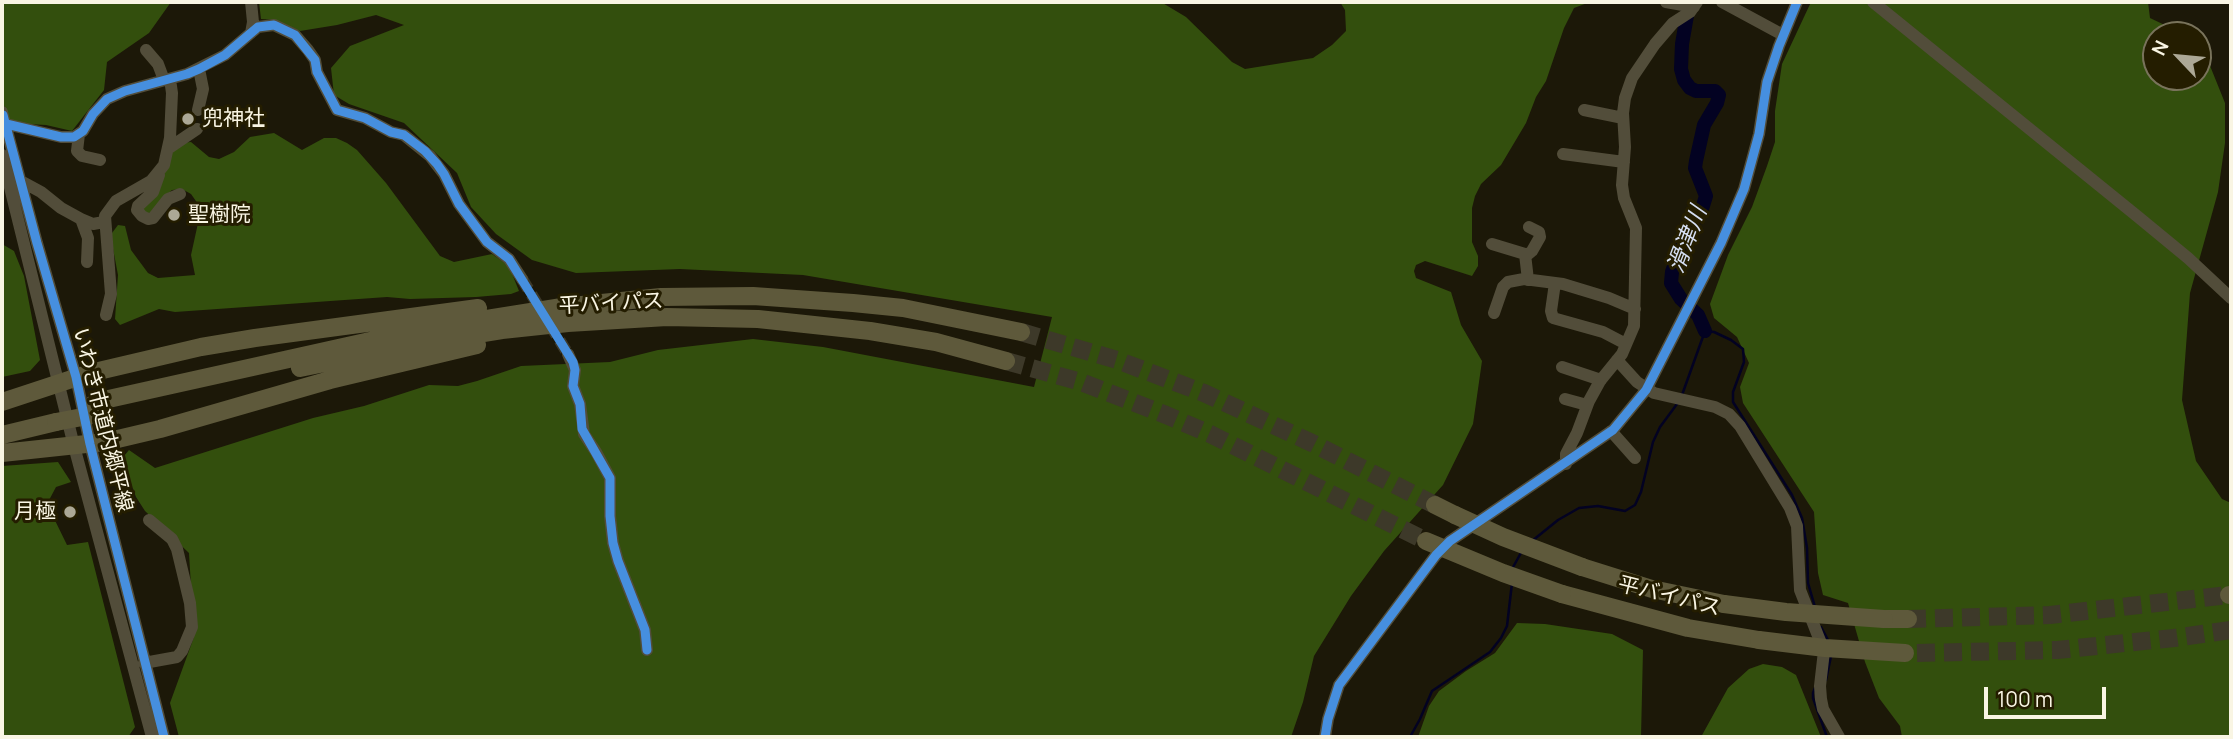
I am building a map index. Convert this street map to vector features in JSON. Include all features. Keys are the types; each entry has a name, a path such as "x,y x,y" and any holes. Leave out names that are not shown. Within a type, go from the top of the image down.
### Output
{"highway":[{"path":"2,402 76,377 201,347 496,306 603,295 672,292 789,298"},
{"name":"平バイパス","path":"96,408 362,342 506,315 608,301 661,297 789,298 903,308 1021,332"},
{"path":"2,453 82,445 160,429 330,380 438,354 536,334 667,317"},
{"name":"平バイパス","path":"2,423 55,417 428,342 568,323 667,317 758,318 845,327 936,342 1006,360"},
{"name":"平バイパス","path":"2,435 55,417"},
{"name":"平バイパス","path":"1435,505 1503,537 1582,567 1653,589 1724,604 1786,612 1908,619"},
{"name":"平バイパス","path":"1423,539 1503,573 1562,594 1688,628 1825,648 1911,653"}],"street":[{"path":"251,2 251,33"},
{"path":"1666,2 1695,4"},
{"path":"1722,2 1783,35"},
{"path":"1325,737 1330,710 1339,685 1436,555 1450,541 1611,431 1647,388 1721,243 1744,189 1759,134 1767,82 1797,2"},
{"path":"1873,2 2148,225 2204,272 2231,299"},
{"path":"1566,464 1566,454 1587,405 1633,330 1636,228 1624,198 1623,105 1629,85 1662,28 1695,4"},
{"path":"100,160 82,156 77,151 79,134 107,99 199,69 225,55 258,27 267,24 282,28 295,36 315,60 317,72 337,110 365,118 391,132 404,135 425,151 444,174 459,204 487,242 509,258 522,279"},
{"path":"106,315 111,294 105,216 116,201 151,181 164,165 169,148 172,93 158,64 146,50"},
{"path":"198,110 203,89 199,69"},
{"path":"1584,110 1623,118"},
{"path":"3,120 68,138 79,134"},
{"name":"いわき市道内郷平線","path":"3,120 76,377 82,445 152,737"},
{"path":"169,148 197,129"},
{"path":"1563,154 1624,162"},
{"name":"いわき市道内郷平線","path":"2,155 4,172 59,383 82,445 164,737"},
{"path":"4,172 41,192 81,219 93,224 104,222"},
{"path":"159,172 159,180 153,192 138,206 139,214 146,219 153,218 168,199 180,194"},
{"path":"81,219 88,238 87,262"},
{"path":"1526,256 1540,237 1539,232 1529,227"},
{"path":"1492,244 1526,256"},
{"path":"1526,256 1528,279"},
{"path":"1494,313 1506,284 1528,279 1586,290 1635,309"},
{"path":"1555,282 1551,311 1553,318 1603,332 1626,344"},
{"path":"568,354 575,370 573,386 580,404 584,434 610,478 610,516 615,552 645,630 647,650"},
{"path":"1617,360 1631,377 1660,395 1715,407 1729,414 1740,426 1790,508 1797,526 1800,590 1824,651 1820,686 1823,709 1839,737"},
{"path":"1562,367 1601,380"},
{"path":"1565,399 1587,405"},
{"path":"1611,431 1635,457"},
{"path":"144,663 177,657 192,628 190,603 177,549 172,539 149,520"}],"green space":[{"path":"2,2 171,2 149,33 107,62 104,90 72,131 46,125 8,123 2,97"},
{"path":"259,2 1161,2 1186,17 1232,62 1245,69 1313,58 1332,45 1346,31 1345,10 1340,2 1590,2 1574,8 1564,28 1546,81 1536,97 1526,123 1501,165 1481,184 1475,196 1472,208 1472,242 1478,256 1478,266 1472,276 1425,261 1416,265 1416,278 1451,292 1461,325 1482,361 1473,424 1443,485 1384,551 1351,596 1314,656 1291,737 179,737 170,703 194,637 189,553 145,511 136,497 125,467 124,456 129,450 155,468 429,385 458,386 521,366 610,362 658,350 753,339 823,347 1034,387 1052,317 803,275 680,269 576,273 532,260 496,234 471,207 457,173 404,123 349,104 334,95 331,68 350,46 404,25 376,15 300,31 275,20 261,19"},
{"path":"1811,2 2148,2 2150,18 2156,21 2142,21 2142,91 2212,91 2212,71 2225,103 2225,143 2218,192 2190,293 2182,400 2196,461 2222,499 2231,503 2231,737 1902,737 1900,726 1879,698 1865,662 1848,603 1823,595 1818,573 1814,512 1743,403 1740,387 1749,363 1737,337 1714,318 1710,304 1728,255 1752,207 1775,142 1775,111 1782,64"},
{"path":"274,133 302,150 324,138 336,138 347,143 357,150 386,183 440,256 454,262 492,254 511,271 519,291 476,297 387,297 175,312 159,309 120,325 115,319 118,275 111,238 118,225 125,226 131,250 148,273 158,278 195,275 191,255 200,214 198,204 191,194 182,189 172,190 151,212 147,214 141,209 171,154 181,143 191,142 209,157 219,159 234,152 250,137"},
{"path":"2,244 14,251 24,276 40,360 30,371 2,377"},
{"path":"58,462 71,482 56,487 47,504 67,545 88,542 135,727 128,737 2,737 2,466"},
{"path":"1517,623 1545,624 1612,634 1643,650 1641,737 1418,737 1429,706 1439,691 1495,653"},
{"path":"1763,664 1782,667 1796,675 1821,737 1701,737 1728,688 1749,669"}],"waterway":[{"name":"滑津川","path":"1689,4 1682,44 1681,69 1684,80 1696,91 1715,91 1719,95 1704,125 1695,168 1706,196 1679,253 1671,283 1681,299 1698,315 1705,331"},
{"path":"1682,395 1705,331 1731,340 1743,349 1744,362 1733,392 1733,402 1792,495 1802,518 1807,548 1808,583 1815,607"},
{"path":"1532,541 1558,520 1579,508 1598,506 1625,511 1635,505 1641,492 1653,442 1677,404"},
{"path":"1512,569 1522,551"},
{"path":"1410,737 1432,691 1490,652 1501,638 1507,626 1512,583"},
{"path":"1821,627 1828,640"},
{"path":"1826,680 1831,656"},
{"path":"1815,688 1813,698 1827,737"}],"tunnel":[{"path":"522,279 568,354"},
{"path":"1021,332 1117,360 1204,393 1312,443 1435,505"},
{"path":"1006,361 1081,382 1166,415 1420,538"},
{"path":"1908,619 2050,615 2229,595"},
{"path":"1917,653 2057,650 2231,630"}],"cycle path":[{"path":"1325,737 1339,685 1436,555 1450,541 1613,430 1646,390 1721,243 1744,189 1759,134 1767,82 1797,2"},
{"path":"2,123 61,137 74,137 83,131 93,114 107,99 199,69 225,55 258,27 274,25 295,35 315,60 317,72 337,110 365,118 391,132 404,135 437,164 459,204 487,242 509,259 573,362 573,386 580,404 582,429 610,478 613,543 645,630 647,650"},
{"path":"3,115 76,377 90,444 164,737"}],"place":[{"name":"兜神社","path":"188,119"},
{"name":"聖樹院","path":"174,215"},
{"name":"月極","path":"70,512"}]}
